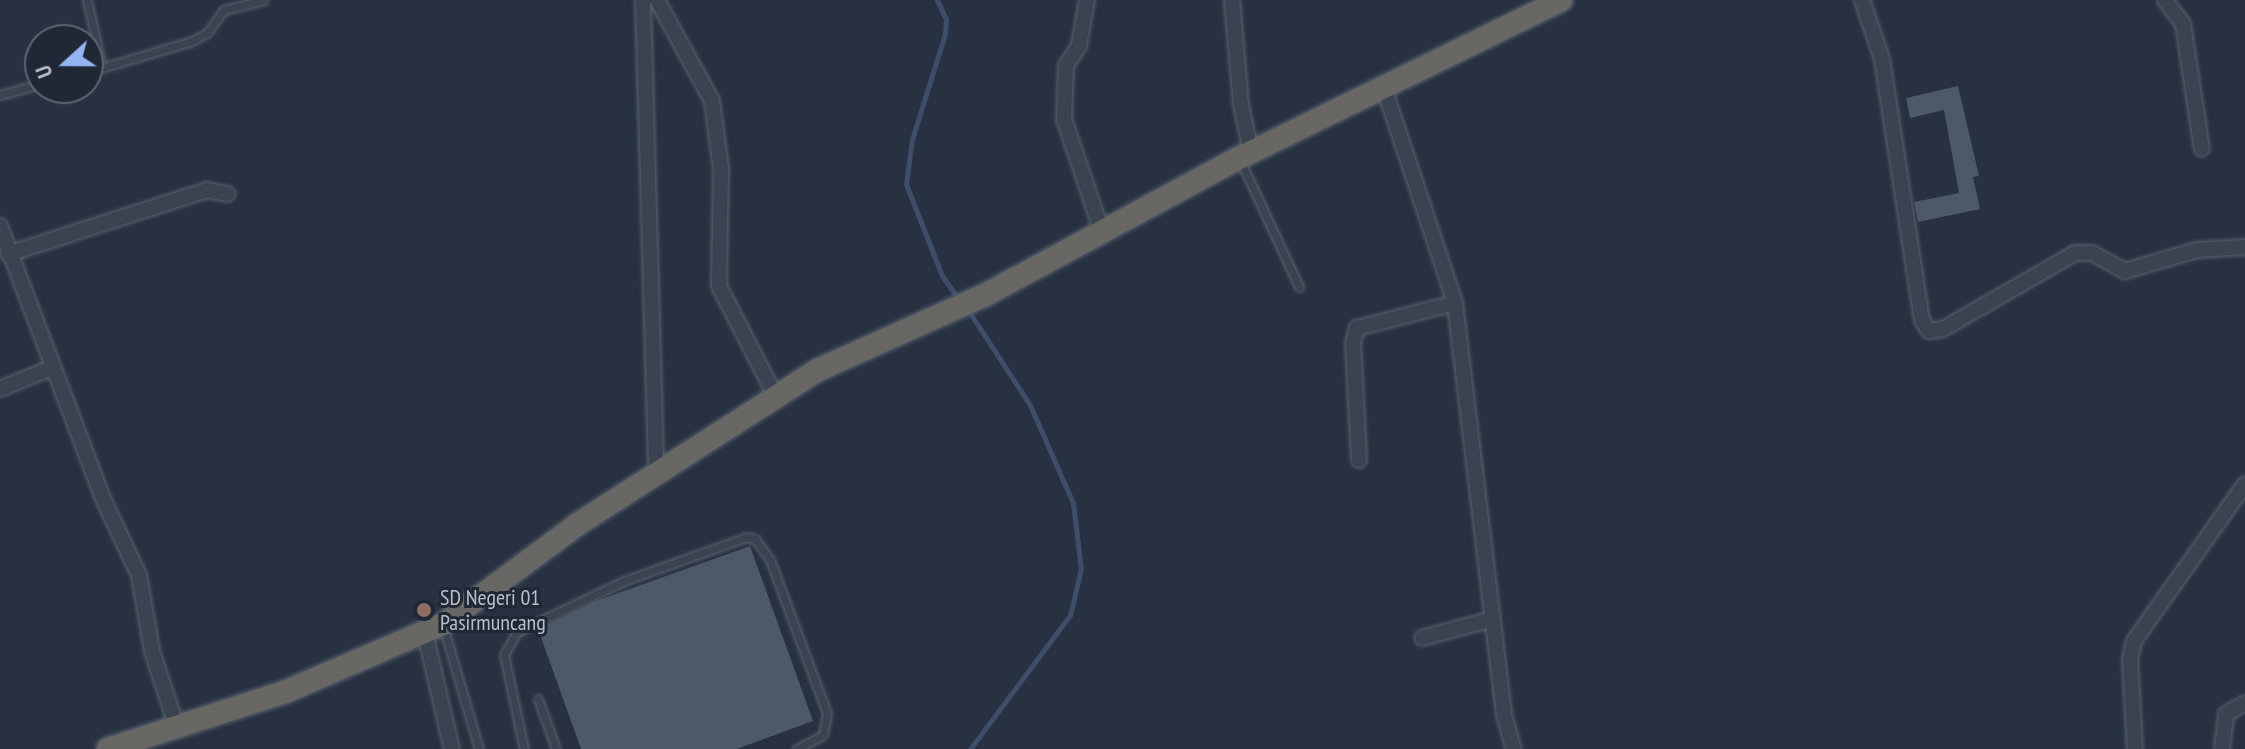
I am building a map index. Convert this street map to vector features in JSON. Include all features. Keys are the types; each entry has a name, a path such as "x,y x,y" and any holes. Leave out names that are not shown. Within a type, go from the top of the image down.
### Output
{"highway":[{"path":"108,749 177,728 347,667 433,627 578,524 775,395 987,294 1245,155 1384,88 1536,5 1561,0"}],"street":[{"path":"643,0 656,474"},
{"path":"657,0 712,101 721,169 719,286 775,395"},
{"path":"1087,0 1079,46 1066,65 1064,119 1102,232"},
{"path":"1232,0 1245,155"},
{"path":"1862,0 1882,59 1922,320 1929,331 1943,329 2075,253 2092,253 2125,271 2197,250 2245,247"},
{"path":"2165,0 2183,24 2202,149"},
{"path":"1384,88 1455,303 1504,715 1514,749"},
{"path":"8,254 207,190 228,194"},
{"path":"0,226 51,368 139,575 152,651 177,728"},
{"path":"1359,460 1353,357 1357,328 1455,303"},
{"path":"0,389 51,368"},
{"path":"2135,749 2130,659 2134,641 2245,484"},
{"path":"1422,638 1493,619"},
{"path":"433,627 452,749"},
{"path":"2222,749 2226,714 2245,703"}],"lane":[{"path":"87,0 92,24"},
{"path":"104,67 192,41 207,33 224,10 264,0"},
{"path":"0,95 24,88"},
{"path":"1245,155 1299,287"},
{"path":"524,749 504,655 517,632 624,581 746,537 755,539 770,560 827,713 823,735 797,749"},
{"path":"433,627 479,749"},
{"path":"538,699 556,749"}],"building":[{"path":"1958,86 1979,176 1973,177 1980,209 1918,222 1914,202 1959,193 1944,110 1910,118 1906,98"},
{"path":"750,546 813,721 737,749 581,749 538,629 596,601"}],"waterway":[{"path":"937,0 946,19 945,34 912,139 906,184 942,276 959,299"},
{"path":"968,310 1030,405 1073,503 1081,569 1070,615 970,749"}],"place":[{"name":"SD Negeri 01 Pasirmuncang","path":"424,610"}]}
